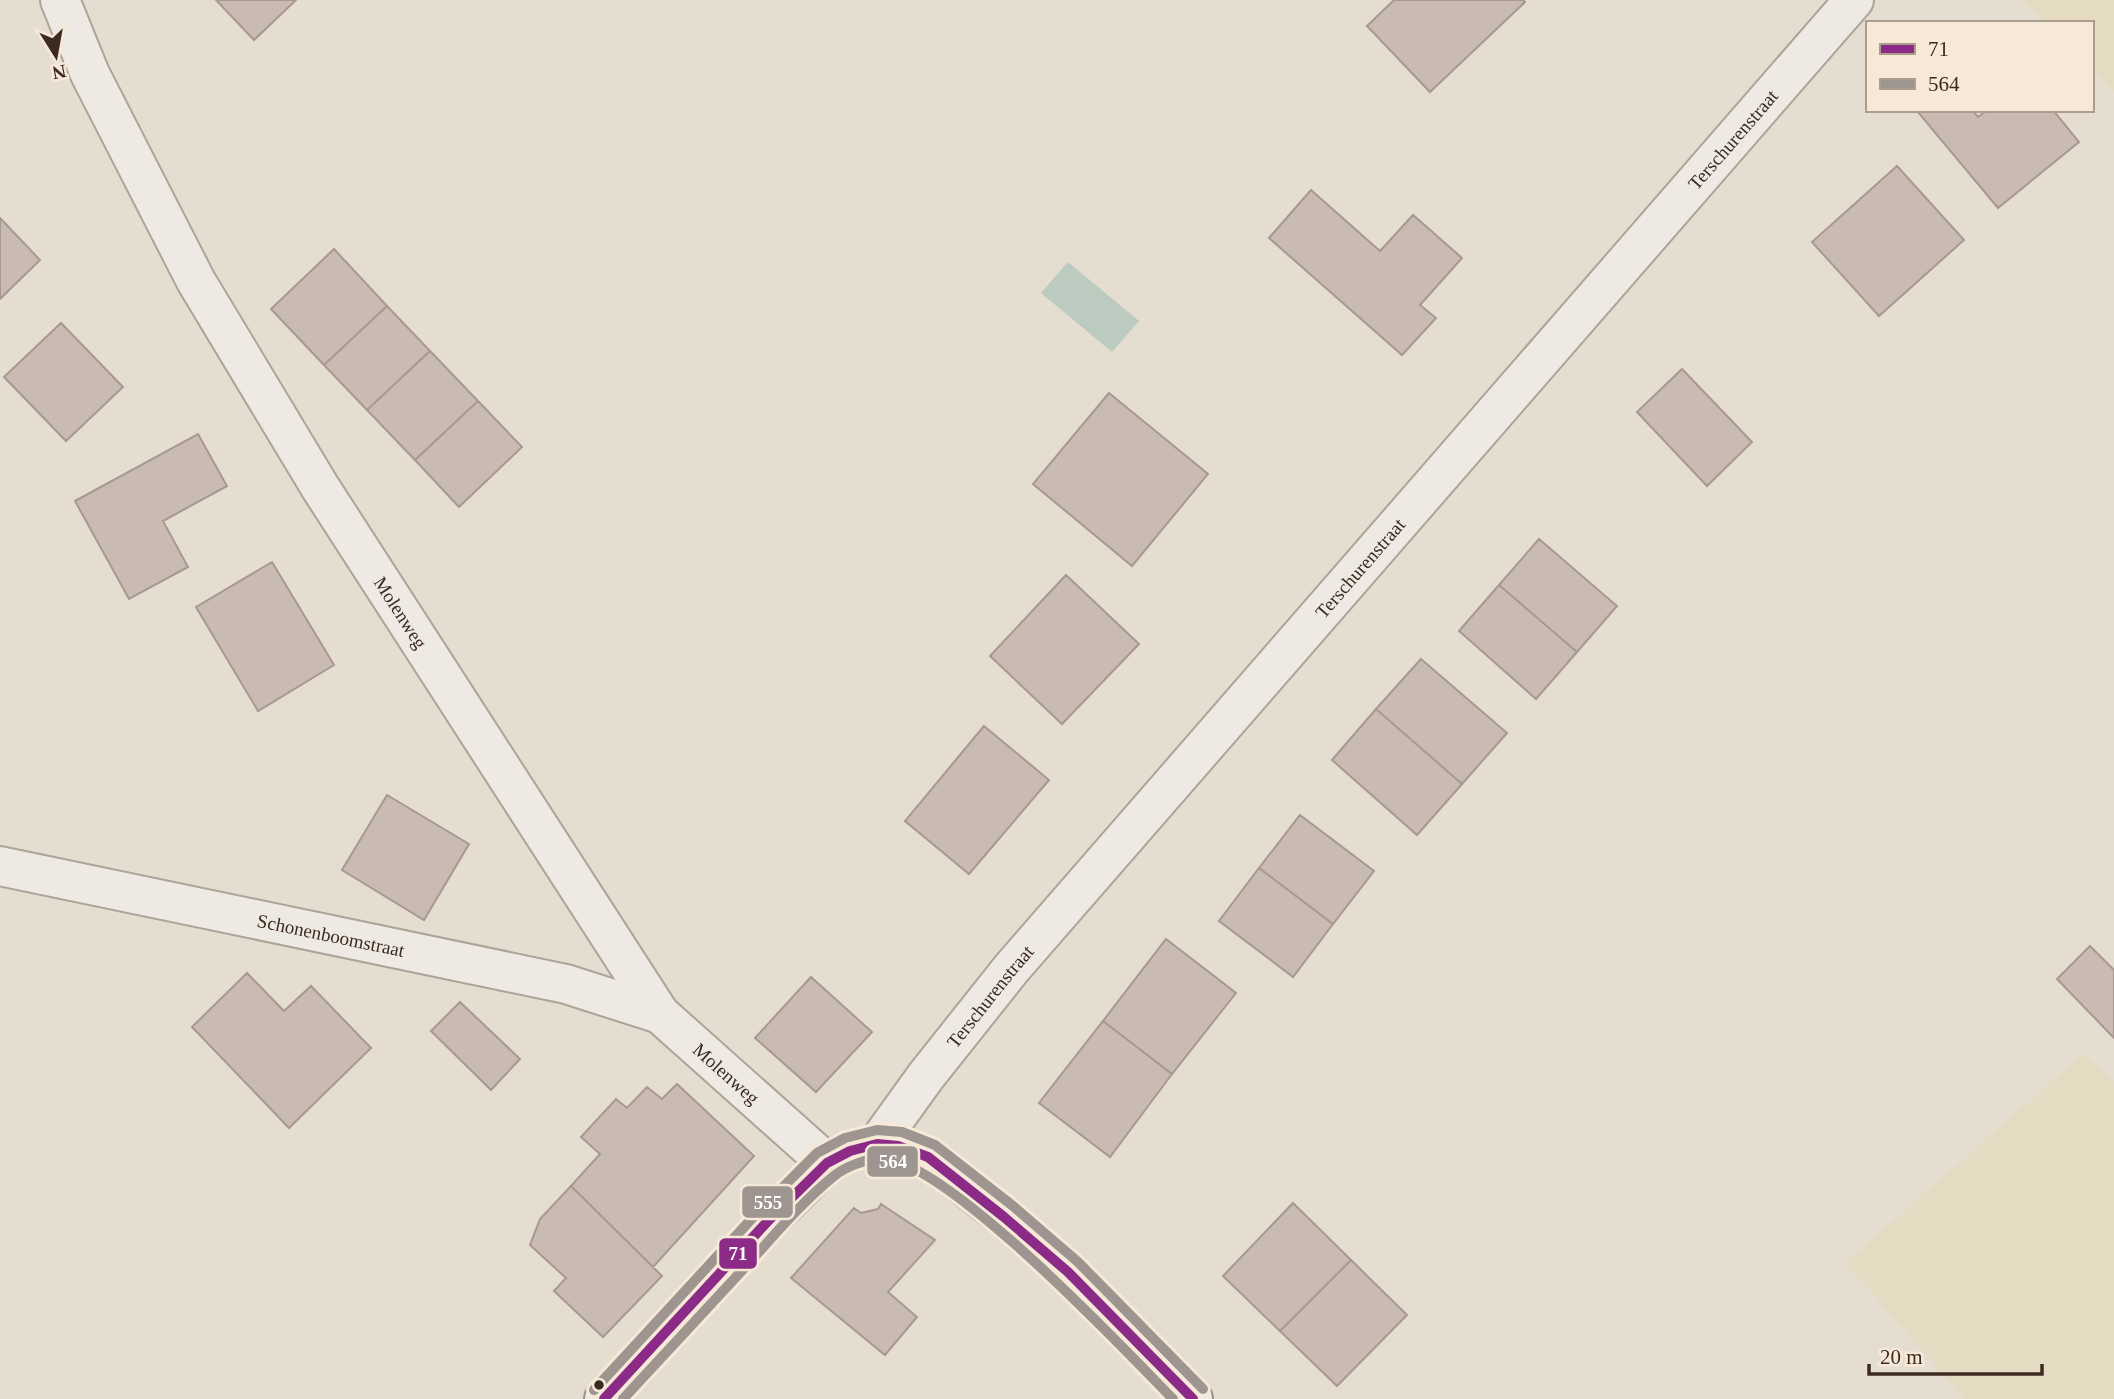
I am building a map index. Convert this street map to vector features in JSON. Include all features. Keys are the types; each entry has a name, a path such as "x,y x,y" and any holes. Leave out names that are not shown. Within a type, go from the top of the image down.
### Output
{"street":[{"name":"Molenweg","path":"60,0 90,74 196,281 320,487 660,1014 827,1163"},
{"name":"Terschurenstraat","path":"877,1144 926,1076 1011,969 1854,0"},
{"name":"Schonenboomstraat","path":"0,866 566,984 660,1014"},
{"path":"604,1399 767,1222 827,1163 850,1151 877,1144 898,1146 928,1157 1004,1217 1069,1272 1193,1399"}],"shaded area":[{"path":"2023,0 2114,0 2114,91 2093,70 2093,21 2044,21"},
{"path":"1068,262 1139,321 1112,352 1041,293"},
{"path":"2083,1054 2114,1081 2114,1399 1965,1399 1845,1263"}],"building":[{"path":"216,0 296,0 254,40"},
{"path":"1394,0 1525,2 1430,92 1367,26"},
{"path":"1918,112 1974,112 1978,117 1984,112 2055,112 2079,142 1998,208"},
{"path":"1897,166 1964,240 1879,316 1812,242"},
{"path":"1311,190 1380,251 1413,215 1462,258 1420,305 1436,318 1402,355 1269,238"},
{"path":"0,218 40,260 0,299"},
{"path":"334,249 387,306 324,365 271,309"},
{"path":"387,306 430,351 367,410 324,365"},
{"path":"61,323 123,387 66,441 4,377"},
{"path":"430,351 478,401 415,460 367,410"},
{"path":"1682,369 1752,442 1707,486 1637,412"},
{"path":"1109,393 1208,474 1132,566 1033,484"},
{"path":"478,401 522,447 459,507 415,460"},
{"path":"198,434 227,486 163,521 188,567 129,599 75,501"},
{"path":"1539,539 1617,606 1577,652 1499,585"},
{"path":"272,562 334,665 258,711 196,607"},
{"path":"1066,575 1139,644 1062,724 990,656"},
{"path":"1499,585 1577,652 1536,699 1459,631"},
{"path":"1421,659 1507,733 1462,784 1376,709"},
{"path":"1376,709 1462,784 1417,835 1332,760"},
{"path":"984,726 1049,780 969,874 905,821"},
{"path":"387,795 469,844 424,920 342,870"},
{"path":"1300,815 1374,871 1333,924 1259,868"},
{"path":"1259,868 1333,924 1293,977 1219,921"},
{"path":"1166,939 1236,993 1172,1074 1103,1021"},
{"path":"2090,946 2114,970 2114,1038 2057,979"},
{"path":"247,973 284,1011 311,986 371,1048 289,1128 192,1027"},
{"path":"811,977 872,1032 816,1092 755,1038"},
{"path":"460,1002 520,1059 491,1090 431,1031"},
{"path":"1103,1021 1172,1074 1110,1157 1039,1103"},
{"path":"677,1084 754,1156 653,1267 571,1186 600,1154 581,1137 616,1099 627,1108 647,1087 662,1099"},
{"path":"571,1186 662,1276 603,1337 554,1291 566,1278 530,1245 540,1219"},
{"path":"1293,1203 1351,1260 1280,1331 1223,1276"},
{"path":"881,1204 935,1240 888,1292 917,1317 885,1355 791,1278 854,1208 861,1213 878,1209"},
{"path":"1351,1260 1407,1315 1337,1386 1280,1331"}],"transit line":[{"name":"555","path":"594,1390 757,1213 817,1153 845,1138 877,1130 902,1132 935,1145 1013,1206 1078,1262 1203,1389"},
{"name":"71","path":"604,1399 767,1222 827,1163 850,1151 877,1144 898,1146 928,1157 1004,1217 1068,1272 1193,1399"},
{"name":"564","path":"623,1399 811,1196 844,1170 878,1158 907,1165 944,1187 986,1219 1075,1300 1173,1399"}]}
